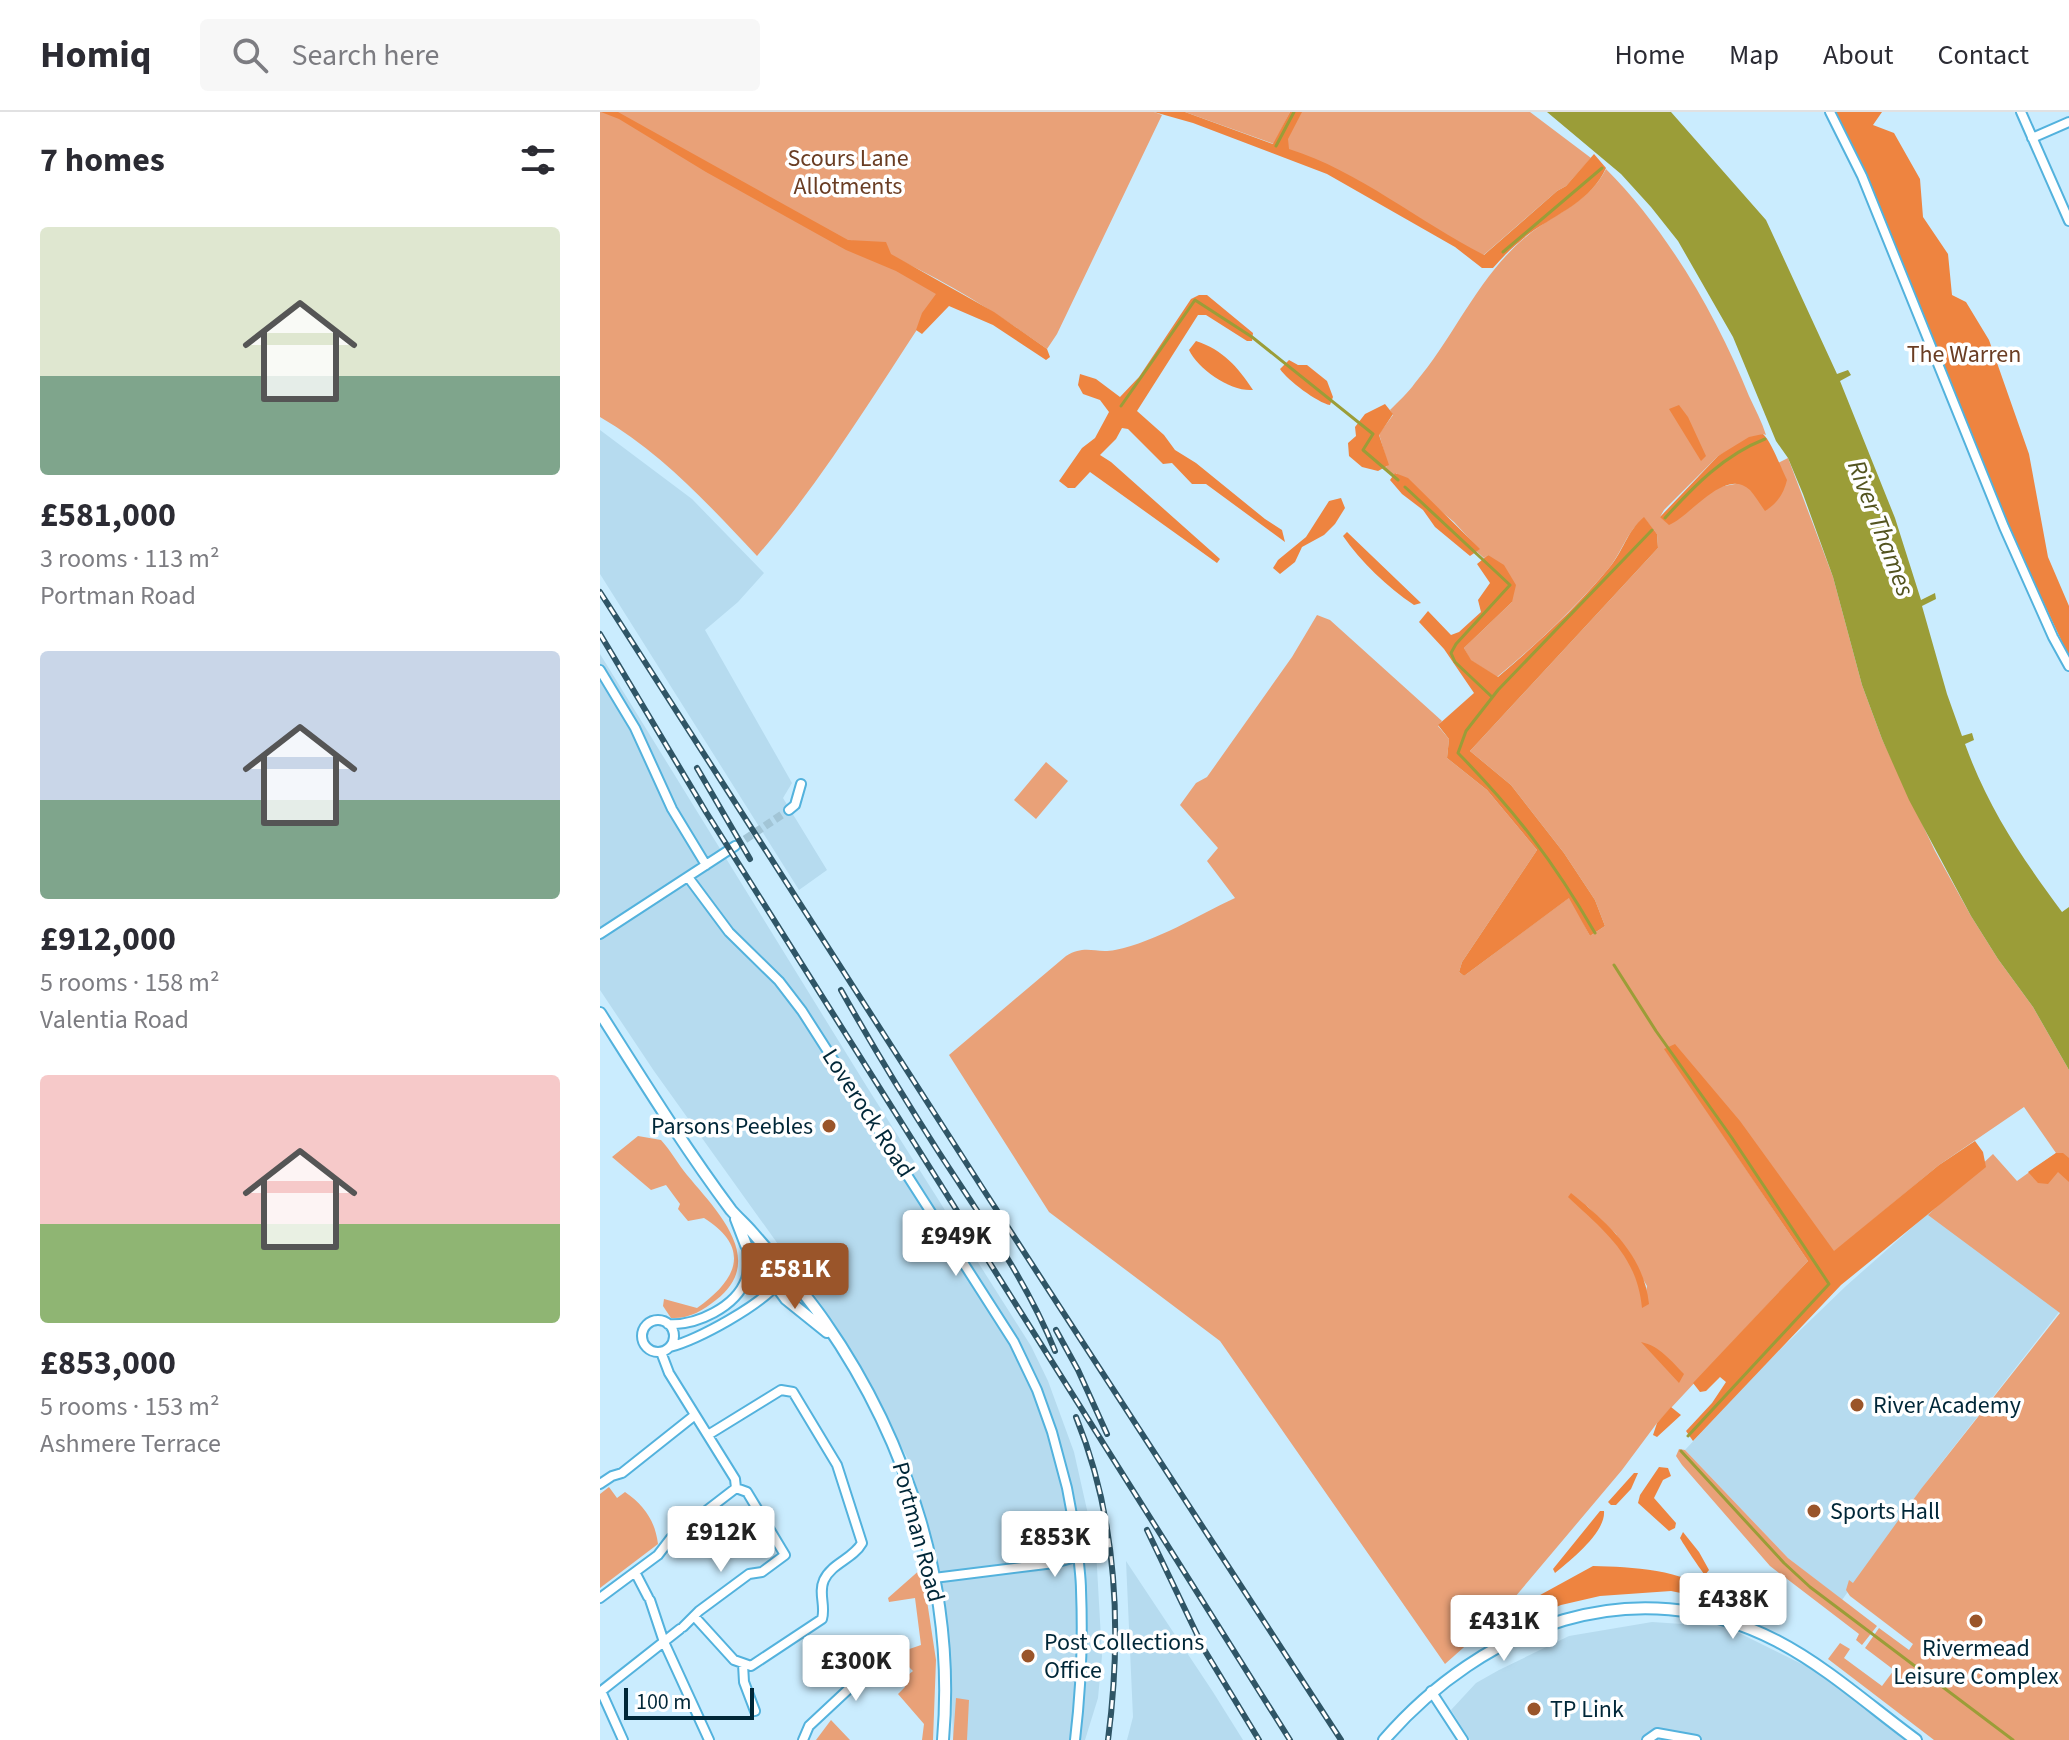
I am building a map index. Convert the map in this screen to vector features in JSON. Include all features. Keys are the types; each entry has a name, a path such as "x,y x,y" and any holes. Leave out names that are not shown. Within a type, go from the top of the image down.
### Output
{"street":[{"path":"1830,112 1862,176 2004,527 2069,666"},
{"path":"2021,112 2069,221"},
{"path":"2032,138 2069,122"},
{"path":"600,670 635,728 672,809 706,865"},
{"path":"789,810 795,805 801,784"},
{"path":"600,934 735,846"},
{"name":"Loverock Road","path":"688,877 729,932 779,981 802,1011 1014,1342 1037,1390 1060,1459 1078,1547 1082,1652 1075,1740"},
{"name":"Portman Road","path":"600,1013 734,1214 816,1310 867,1389 899,1458 922,1526 934,1578 944,1658 943,1740"},
{"name":"Portman Road","path":"734,1214 746,1245 786,1299 835,1339"},
{"path":"746,1245 747,1276"},
{"path":"668,1324 684,1325 720,1308 731,1300 747,1276 760,1265 778,1265 780,1278 777,1285 705,1334 661,1352 651,1350 646,1346 643,1332 652,1321 661,1320 674,1332 670,1347"},
{"path":"760,1299 786,1299"},
{"path":"661,1352 669,1373 735,1479 736,1488"},
{"path":"694,1616 725,1652 751,1666 822,1619 823,1582 830,1571 857,1552 862,1543 837,1465 793,1392 781,1390 708,1435"},
{"path":"600,1484 622,1473 695,1415"},
{"path":"623,1740 601,1688 749,1574 762,1572 785,1555 747,1492 736,1488"},
{"path":"600,1598 662,1552 671,1538 736,1488"},
{"path":"934,1578 1054,1563 1076,1557"},
{"path":"635,1572 709,1740"},
{"path":"1384,1740 1431,1691 1475,1660 1525,1634 1574,1617 1632,1609 1688,1612 1753,1630 1792,1650 1916,1740"},
{"path":"803,1740 809,1726 869,1670 871,1661 879,1652 887,1650"},
{"path":"743,1664 744,1682 755,1711"},
{"path":"1431,1691 1463,1740"},
{"path":"1647,1740 1657,1733 1696,1740"}],"shaded area":[{"path":"600,430 692,499 764,573 738,602 705,630 792,783 783,798 827,870 799,890 600,574"},
{"path":"600,654 1031,1346 1048,1381 1074,1452 1096,1550 1102,1656 1098,1698 1085,1740 953,1740 951,1668 937,1555 908,1459 833,1321 654,1071 600,990"},
{"name":"River Academy","path":"1933,1209 2063,1307 1931,1476 1842,1600 1788,1558 1685,1450 1763,1366 1846,1286"},
{"path":"1126,1561 1243,1740 1127,1740 1133,1717"},
{"path":"1652,1622 1727,1627 1818,1672 1915,1740 1470,1740 1451,1710 1476,1683 1569,1636"}],"green space":[{"name":"Scours Lane Allotments","path":"600,112 1154,112 1162,115 1047,349 952,287 902,261 850,240 942,292 830,461 757,556 664,463 600,417"},
{"path":"601,112 618,112 848,240 886,242 891,254 994,312 1047,349 1050,357 1046,360 993,325 949,306 922,334 916,330 922,313 936,294 896,271 846,250 706,172 619,119"},
{"path":"1154,112 1185,112 1273,144 1290,112 1302,112 1288,139 1289,149 1340,170 1484,255 1566,186 1594,154 1606,168 1583,198 1530,233 1493,268 1482,268 1455,247 1327,174 1193,123"},
{"path":"1185,112 1290,112 1274,144"},
{"path":"1298,112 1530,112 1591,158 1566,186 1479,259 1453,240 1281,148"},
{"name":"The Warren","path":"1831,112 1882,112 1873,125 1894,133 1920,179 1923,217 1948,254 1952,295 1966,302 1989,340 2029,454 2048,557 2069,606 2069,657 1996,500"},
{"path":"1606,169 1670,247 1722,335 1766,435 1718,456 1660,517 1719,487 1735,484 1788,458 1833,577 1862,685 1882,739 1935,851 1971,916 2033,1007 2069,1070 2069,1740 1934,1740 1828,1659 1840,1643 1850,1649 1844,1658 1882,1686 1894,1670 1865,1648 1879,1628 1909,1650 1913,1644 1850,1596 1846,1590 1849,1580 1853,1583 1921,1489 2060,1313 1928,1215 1993,1154 2017,1181 2056,1153 2024,1107 1939,1165 1834,1252 1665,1049 1808,1261 1657,1423 1622,1470 1499,1616 1445,1664 1220,1341 1049,1212 949,1055 1073,952 1115,950 1146,941 1235,898 1207,861 1218,848 1180,805 1196,783 1207,777 1292,657 1317,615 1330,620 1442,721 1438,726 1449,739 1447,758 1487,790 1537,850 1462,962 1459,972 1464,976 1570,897 1590,936 1605,926 1595,900 1564,853 1511,785 1470,751 1658,548 1657,534 1644,518 1633,529 1609,568 1583,597 1497,677 1470,660 1464,648 1512,602 1488,555 1484,558 1454,522 1396,473 1393,475 1385,468 1388,465 1379,434 1393,415 1390,410 1429,365 1494,269 1527,236 1581,199","holes":["1586,1205 1616,1234 1647,1286 1643,1307 1640,1288 1628,1258"]},
{"path":"1207,295 1253,333 1252,341 1247,341 1206,315 1198,315 1137,411 1164,435 1175,450 1282,530 1285,542 1206,484 1192,484 1172,463 1163,464 1128,429 1122,428 1100,455 1220,559 1217,563 1090,472 1075,488 1068,488 1059,481 1082,448 1095,438 1109,412 1100,400 1083,394 1078,385 1080,374 1096,379 1120,397 1139,377 1191,299"},
{"path":"1196,341 1229,360 1253,390 1235,387 1207,372 1189,350"},
{"path":"1289,360 1298,365 1307,365 1327,381 1333,397 1330,405 1311,396 1284,374 1280,369"},
{"path":"1385,404 1393,414 1379,435 1389,465 1378,471 1362,467 1349,456 1348,443 1356,436 1355,427 1365,414"},
{"path":"1679,405 1706,456 1701,461 1669,409"},
{"path":"1763,434 1787,480 1779,498 1769,508 1765,511 1750,490 1740,484 1730,484 1719,488 1669,525 1660,517 1718,456 1749,437"},
{"path":"1395,473 1408,478 1480,549 1470,556 1435,527 1423,510 1390,480"},
{"path":"1341,498 1345,508 1335,524 1324,535 1302,547 1295,562 1280,574 1273,568 1278,560 1306,537 1329,501"},
{"path":"1644,517 1657,534 1658,548 1470,751 1511,785 1564,853 1595,900 1605,926 1590,936 1569,898 1464,976 1459,972 1462,962 1537,850 1487,790 1447,758 1449,739 1438,725 1474,693 1444,649 1419,622 1428,611 1451,635 1459,632 1481,612 1478,600 1490,583 1477,564 1488,555 1504,565 1516,585 1512,602 1464,648 1471,660 1498,677 1542,639 1583,597 1614,562 1633,529"},
{"path":"1347,532 1421,603 1414,605 1375,574 1343,536"},
{"path":"1046,762 1068,781 1036,819 1014,800"},
{"path":"1675,1044 1740,1121 1834,1251 1939,1165 1975,1141 1983,1152 1986,1167 1841,1285 1693,1441 1686,1431 1712,1403 1726,1382 1720,1377 1706,1391 1700,1392 1693,1383 1808,1261 1664,1049"},
{"path":"638,1136 661,1140 665,1144 723,1219 737,1252 737,1269 731,1285 711,1304 689,1316 671,1318 663,1306 664,1299 697,1308 722,1286 734,1264 733,1252 719,1229 704,1218 688,1221 666,1185 651,1190 612,1157"},
{"path":"2056,1153 2063,1153 2069,1158 2069,1182 2058,1172 2048,1184 2038,1183 2028,1172"},
{"path":"1571,1193 1611,1228 1632,1255 1646,1286 1649,1304 1642,1308 1639,1289 1626,1259 1606,1233 1568,1197"},
{"path":"1641,1342 1660,1350 1684,1374 1679,1383"},
{"path":"1671,1407 1681,1415 1657,1437 1653,1435 1657,1423"},
{"path":"1679,1449 1685,1450 1788,1558 1877,1626 1862,1645 1856,1640 1859,1634 1770,1566 1682,1465 1676,1456"},
{"path":"1659,1467 1668,1468 1671,1476 1663,1480 1654,1498 1676,1523 1675,1528 1669,1531 1638,1503"},
{"path":"1634,1473 1638,1473 1631,1489 1616,1505 1611,1505 1608,1502"},
{"path":"609,1487 617,1498 625,1492 638,1503 652,1521 658,1544 600,1588 600,1494"},
{"path":"1600,1511 1604,1511 1603,1519 1594,1536 1555,1573 1553,1569"},
{"path":"1683,1532 1709,1570 1705,1575 1680,1538"},
{"path":"1593,1566 1673,1574 1715,1594 1710,1599 1671,1591 1600,1596 1561,1605 1535,1616 1531,1612 1531,1600"},
{"path":"922,1568 936,1660 933,1740 922,1740 924,1724 898,1694 905,1687 899,1680 913,1671 902,1660 893,1674 885,1667 878,1674 874,1672 895,1654 921,1645 915,1598 889,1602 888,1598"},
{"path":"956,1698 969,1700 967,1740 953,1740"},
{"path":"831,1720 850,1740 816,1740"}],"water":[{"name":"River Thames","path":"1547,112 1671,112 1766,220 1837,374 1848,370 1851,375 1840,381 1895,518 1921,600 1935,593 1936,599 1922,606 1962,736 1972,733 1974,740 1965,744 1974,767 1995,811 2033,872 2062,912 2069,907 2069,1070 2033,1007 1971,916 1909,800 1862,685 1833,577 1803,494 1788,458 1776,441 1733,337 1678,241 1651,207 1621,174"}],"waterway":[{"path":"1276,146 1294,112"},
{"path":"1503,252 1602,168"},
{"path":"1121,406 1195,300 1252,337 1373,434 1363,450 1398,480"},
{"path":"1665,518 1723,463 1765,439"},
{"path":"1405,487 1510,585 1451,653 1455,662 1492,697"},
{"path":"1595,933 1532,838 1458,753 1466,731 1498,690 1652,530"},
{"path":"1614,965 1829,1284 1688,1436"},
{"path":"1681,1451 1810,1587 2013,1740"}],"tunnel":[{"path":"735,846 789,810"}],"railway":[{"path":"600,592 1341,1740"},
{"path":"600,634 706,812 1290,1740"},
{"path":"697,768 750,859"},
{"path":"841,990 913,1111 1016,1273 1055,1351"},
{"path":"1056,1330 1107,1434"},
{"path":"1076,1417 1101,1496 1113,1577 1115,1658 1108,1740"},
{"path":"1147,1530 1205,1651 1259,1740"}],"place":[{"name":"Parsons Peebles","path":"829,1126"},
{"name":"River Academy","path":"1857,1405"},
{"name":"Sports Hall","path":"1814,1511"},
{"name":"Rivermead Leisure Complex","path":"1976,1621"},
{"name":"Post Collections Office","path":"1028,1656"},
{"name":"TP Link","path":"1534,1709"}]}
